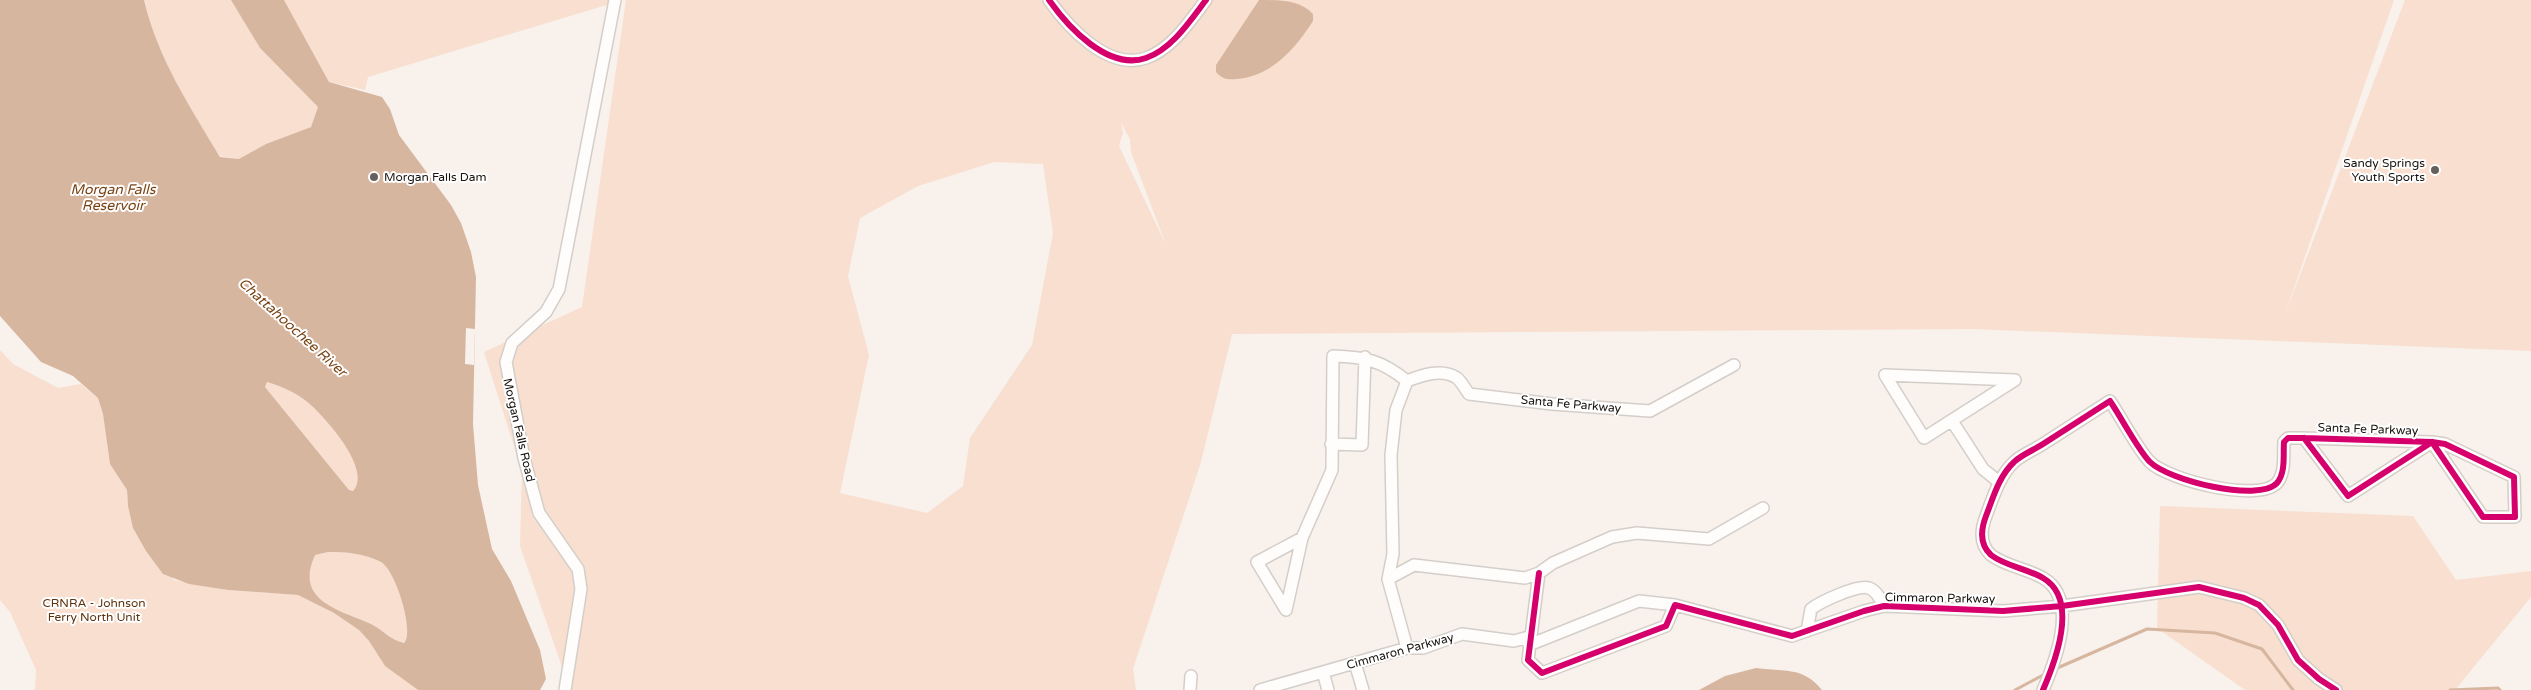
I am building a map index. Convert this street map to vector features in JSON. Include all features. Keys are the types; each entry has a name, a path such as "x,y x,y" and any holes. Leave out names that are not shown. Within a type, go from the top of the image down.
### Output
{"street":[{"name":"Morgan Falls Road","path":"565,690 581,589 578,569 539,513 522,449 506,362 512,343 546,312 559,289 615,0"},
{"path":"1049,0 1067,23 1101,50 1115,57 1138,60 1161,50 1173,40 1206,0"},
{"path":"1302,538 1257,562 1286,610 1302,538 1332,470 1333,356 1365,357 1390,368 1407,381 1396,410 1391,455 1393,554 1388,579 1407,648"},
{"path":"1331,444 1362,445 1365,357"},
{"name":"Santa Fe Parkway","path":"1407,381 1426,374 1441,373 1457,378 1469,394 1552,404 1650,411 1734,365"},
{"path":"1885,375 2015,380 1952,421 1924,438 1885,375"},
{"name":"Santa Fe Parkway","path":"2062,606 2053,585 1992,556 1985,547 1982,537 1982,526 1999,482 2014,462 2110,401 2150,462 2164,472 2223,490 2261,491 2277,484 2283,472 2284,442 2288,438 2432,442 2446,444 2514,477 2515,517 2482,518 2432,442"},
{"path":"1952,421 1983,469 1999,482"},
{"name":"Santa Fe Parkway","path":"2304,438 2348,496 2432,442"},
{"path":"1388,579 1414,565 1524,578 1539,573 1552,563 1612,538 1637,533 1710,539 1763,508"},
{"path":"1539,573 1528,660 1542,673 1666,626 1675,605"},
{"name":"Cimmaron Parkway","path":"1260,690 1407,648 1423,648 1462,634 1514,641 1529,641 1640,601 1675,605 1792,636 1884,606 2003,611 2062,606 2199,587 2244,598 2258,605 2278,624 2298,660 2318,679 2336,690"},
{"path":"1807,632 1810,609 1819,603 1860,588 1869,588 1877,594 1884,606"},
{"path":"2045,686 2063,626 2062,606"},
{"path":"1355,663 1363,690"},
{"path":"1323,672 1328,690"},
{"path":"1190,690 1191,676"}],"green space":[{"path":"144,0 231,0 260,48 318,107 311,127 266,144 239,159 220,156 175,81 157,42"},
{"path":"284,0 623,0 368,77 365,90 329,82"},
{"path":"626,0 2394,0 2284,317 2405,0 2531,0 2531,351 1973,329 1232,334 1201,462 1133,669 1136,690 570,690 520,546 522,471 484,352 582,307","holes":["1121,123 1130,139 1131,152 1166,245 1119,146 1123,133","994,162 1043,164 1053,233 1032,345 970,438 963,486 927,513 840,493 869,355 848,276 860,218 918,186"]},
{"name":"CRNRA - Johnson Ferry North Unit","path":"0,350 13,364 58,388 81,384 98,398 103,414 110,464 127,490 128,506 174,580 228,590 298,595 334,613 359,630 369,641 385,666 418,690 35,690 36,670 10,612 0,600"},
{"path":"267,382 290,391 306,401 337,433 353,458 357,471 357,482 353,491 349,490 265,387"},
{"path":"2160,506 2413,516 2456,580 2531,571 2531,597 2455,690 2245,690 2157,628"},
{"path":"328,552 368,556 381,561 386,566 402,601 407,627 407,637 404,643 395,640 371,624 333,608 315,593 310,583 309,571 314,555"}],"water":[{"path":"0,0 144,0 157,42 197,119 220,157 239,159 266,144 311,127 318,107 260,48 231,0 284,0 329,82 382,97 390,109 399,135 451,205 461,223 471,252 476,277 473,424 478,485 492,549 511,581 540,650 546,679 540,690 418,690 385,666 369,641 359,630 334,613 298,595 228,590 189,584 163,574 146,551 133,528 128,506 127,490 110,464 103,414 98,398 73,376 41,362 0,316","holes":["267,382 297,394 312,406 337,434 346,446 357,471 357,482 353,491 349,490 265,387","328,552 362,555 375,559 386,567 392,576 402,601 407,627 407,637 404,643 395,640 371,624 333,608 315,593 310,583 310,571 315,555"]},
{"path":"1259,0 1296,3 1313,14 1313,21 1290,51 1271,67 1249,77 1223,78 1216,72 1216,65"},
{"path":"1756,668 1784,670 1800,674 1815,682 1822,690 1699,690 1725,676"}],"pier":[{"path":"466,328 475,329 474,365 465,364"}],"waterway":[{"path":"2055,669 2147,629 2215,633 2262,649 2293,690"},
{"path":"2015,690 2045,674"},
{"path":"2450,690 2498,688 2500,690"}],"cycle path":[{"path":"1049,0 1078,34 1090,44 1117,58 1132,60 1146,58 1164,48 1180,34 1206,0"},
{"path":"2043,690 2058,647 2062,615 2060,600 2054,588 2043,578 2003,562 1991,555 1984,546 1983,526 1997,487 2004,474 2014,462 2110,401 2135,442 2150,462 2175,476 2193,482 2233,490 2252,491 2267,489 2280,479 2283,469 2284,442 2288,438 2304,438 2432,442 2445,444 2514,477 2515,517 2483,517 2432,442 2348,496 2304,438"},
{"path":"1539,573 1528,660 1542,673 1666,626 1675,605 1792,636 1884,606 2003,611 2062,606 2199,587 2244,598 2259,605 2278,625 2298,660 2319,679 2336,690"}],"place":[{"name":"Sandy Springs Youth Sports","path":"2435,170"},
{"name":"Morgan Falls Dam","path":"374,177"}],"water label":[{"name":"Morgan Falls Reservoir","path":"113,197"},
{"name":"Chattahoochee River","path":"293,327"}]}
